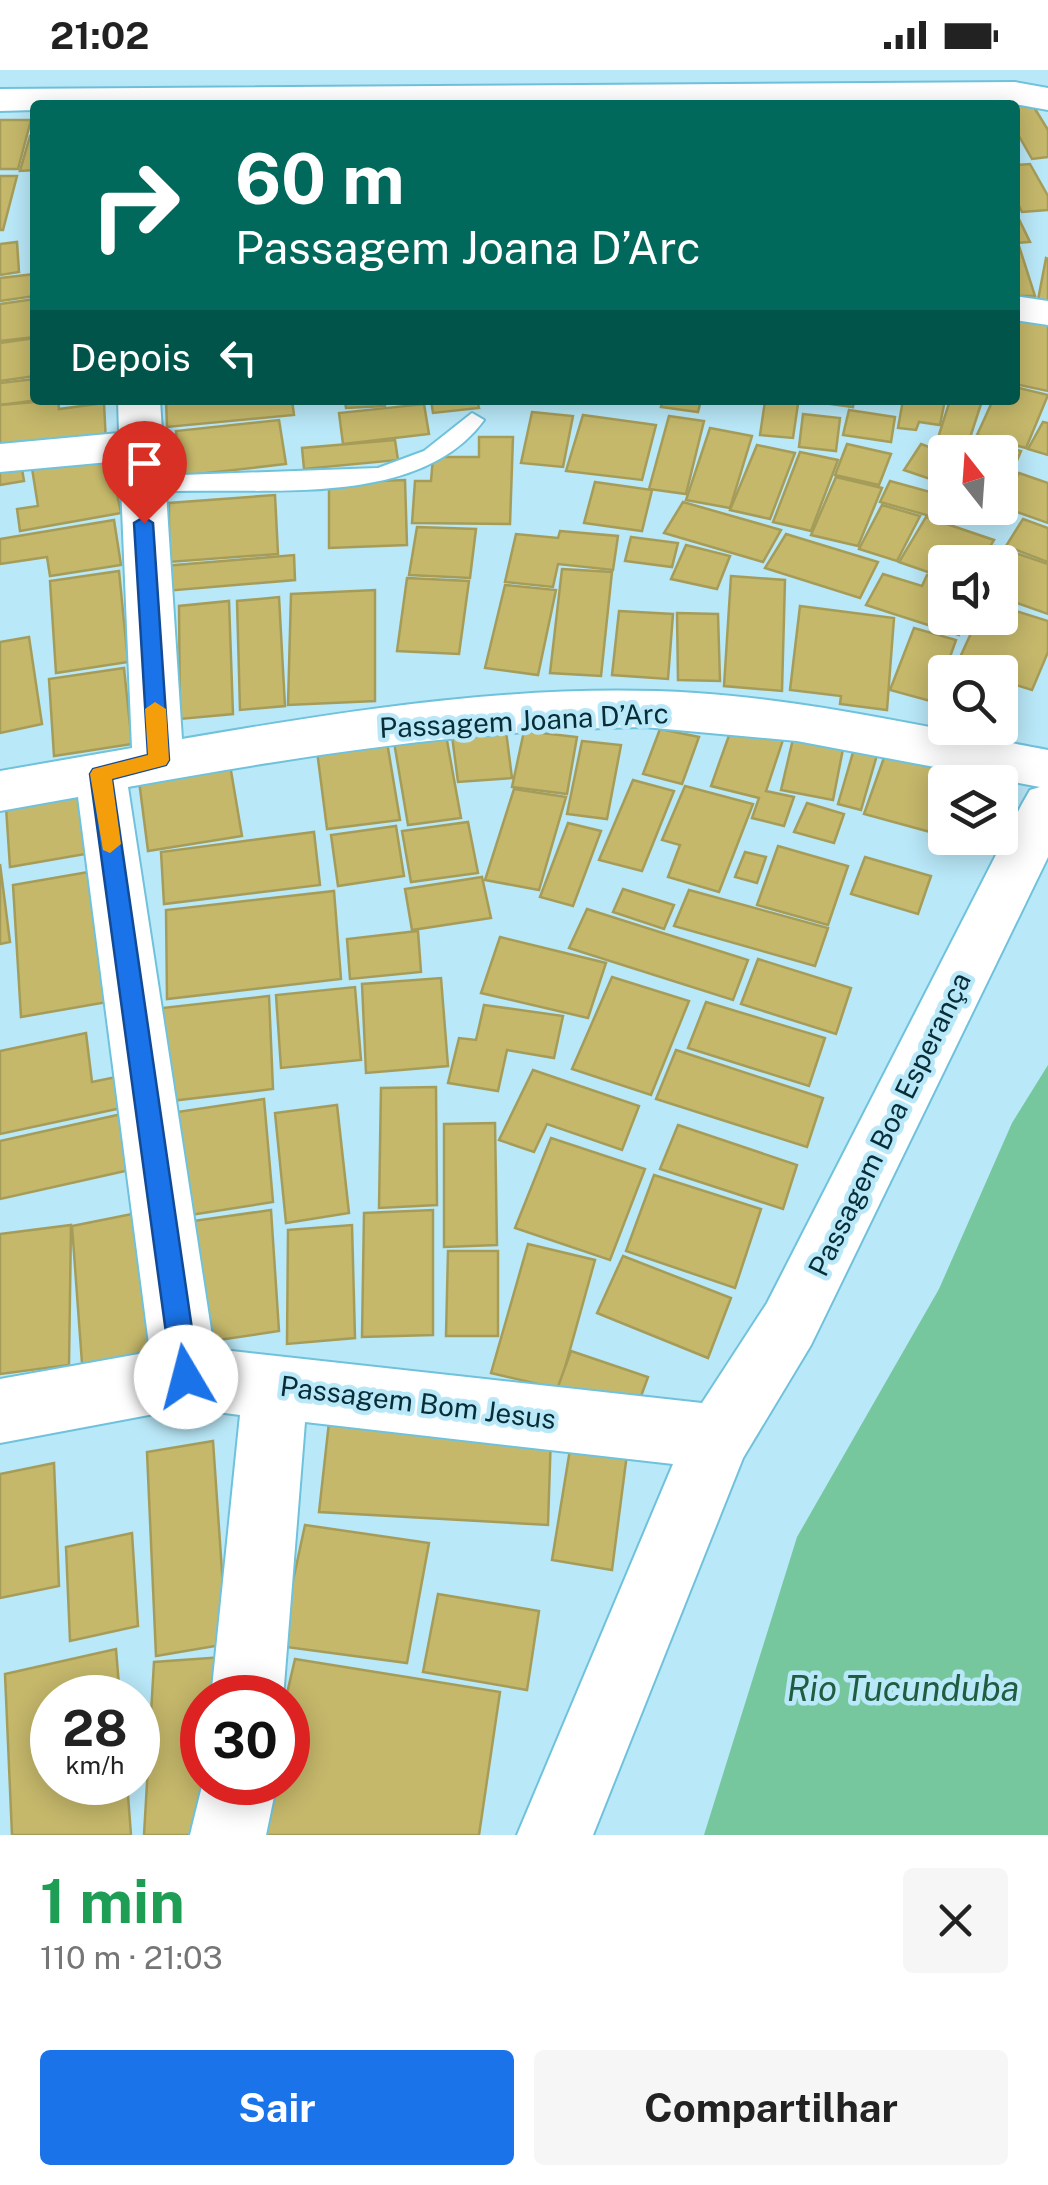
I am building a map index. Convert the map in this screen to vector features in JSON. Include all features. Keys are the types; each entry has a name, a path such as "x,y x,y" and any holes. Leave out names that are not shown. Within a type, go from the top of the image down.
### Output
{"street":[{"path":"408,100 995,93 1048,98"},
{"path":"0,100 30,101"},
{"path":"1020,309 1048,313"},
{"path":"0,458 139,422 158,760"},
{"name":"Passagem Joana D’Arc","path":"0,792 158,760 443,719 645,708 814,724 1048,770"},
{"path":"100,774 186,1377"},
{"name":"Passagem Boa Esperança","path":"556,1835 718,1437 789,1324 1048,804"},
{"name":"Passagem Bom Jesus","path":"0,1411 186,1377 718,1437"},
{"path":"250,1675 276,1385"},
{"path":"228,1835 235,1805"}],"lane":[{"path":"139,422 176,484 381,476 432,456 472,420"}],"water":[{"name":"Rio Tucunduba","path":"1048,1065 1048,1835 704,1835 797,1537 939,1289 1012,1123"}],"building":[{"path":"1032,104 1048,130 1048,157 1032,159 1020,138 1020,105"},
{"path":"0,120 30,120 18,169 0,169"},
{"path":"30,136 30,170 20,171"},
{"path":"1030,164 1048,196 1048,210 1022,212 1020,165"},
{"path":"0,176 17,176 3,230 0,230"},
{"path":"1020,221 1030,242 1020,243"},
{"path":"17,242 19,272 0,275 0,244"},
{"path":"1020,249 1035,296 1020,296"},
{"path":"1048,259 1048,302 1038,300"},
{"path":"30,275 30,297 0,301 0,278"},
{"path":"30,300 30,338 0,341 0,304"},
{"path":"1020,320 1048,325 1048,391 1020,385"},
{"path":"30,339 30,377 0,381 0,343"},
{"path":"30,380 30,401 0,405 0,383"},
{"path":"1020,388 1048,395 1026,448 1018,446 1018,435 977,435 991,405 1020,405"},
{"path":"30,402 59,405 59,409 104,405 106,443 0,456 0,405"},
{"path":"166,405 293,405 294,415 167,427"},
{"path":"346,405 385,405 385,406"},
{"path":"424,405 429,434 343,444 339,413"},
{"path":"432,405 479,408 433,413"},
{"path":"662,405 700,405 698,412"},
{"path":"764,405 798,405 793,438 760,435"},
{"path":"902,405 944,405 940,425 919,422 916,430 898,428"},
{"path":"948,405 981,405 971,435 939,435"},
{"path":"849,410 895,417 891,442 843,435"},
{"path":"532,412 573,416 563,467 521,463"},
{"path":"803,414 840,418 836,451 799,447"},
{"path":"583,415 656,425 642,480 566,471"},
{"path":"669,416 704,421 686,494 649,489"},
{"path":"279,420 286,464 180,476 176,431"},
{"path":"1043,422 1048,423 1048,455 1028,449"},
{"path":"710,428 752,436 730,508 686,500"},
{"path":"479,437 513,437 510,524 412,523 415,481 431,481 433,457 479,457"},
{"path":"395,440 398,460 304,469 302,448"},
{"path":"847,444 891,454 879,485 835,475"},
{"path":"921,444 928,447 928,478 904,470"},
{"path":"757,445 795,453 770,519 730,510"},
{"path":"108,449 121,513 20,531 17,509 38,506 31,462"},
{"path":"800,452 838,460 811,531 773,522"},
{"path":"20,457 24,481 0,485 0,460"},
{"path":"1018,475 1048,483 1048,523 1018,512"},
{"path":"836,477 882,488 858,546 811,535"},
{"path":"405,480 407,545 329,548 329,483"},
{"path":"890,481 928,491 928,515 880,502"},
{"path":"595,482 652,490 642,531 584,523"},
{"path":"275,495 278,554 169,562 169,503"},
{"path":"683,502 781,530 763,562 664,533"},
{"path":"882,505 920,516 897,561 859,549"},
{"path":"926,517 928,525 950,525 994,540 991,545 928,545 928,572 899,562"},
{"path":"1023,519 1048,528 1048,562 1018,551 1018,545 1007,545"},
{"path":"114,520 121,565 50,576 47,557 0,564 0,539"},
{"path":"417,527 476,529 470,578 409,575"},
{"path":"560,531 618,536 613,570 558,564 553,587 505,582 516,534 558,538"},
{"path":"786,534 878,562 860,598 765,568"},
{"path":"631,537 678,543 672,567 625,561"},
{"path":"686,545 730,556 717,589 671,579"},
{"path":"1018,554 1048,564 1048,614 1018,603"},
{"path":"294,555 295,580 165,591 164,566"},
{"path":"562,569 612,572 601,676 550,673"},
{"path":"119,571 128,662 56,673 50,581"},
{"path":"883,574 922,586 928,575 928,625 866,605"},
{"path":"731,576 785,580 782,691 724,686"},
{"path":"407,578 469,581 459,654 397,651"},
{"path":"505,585 556,590 538,675 485,668"},
{"path":"375,590 375,701 288,705 291,594"},
{"path":"279,597 285,706 240,710 237,601"},
{"path":"229,601 233,714 180,719 179,606"},
{"path":"800,606 894,618 887,710 840,704 841,696 790,690"},
{"path":"619,611 673,614 668,679 612,675"},
{"path":"1018,612 1048,621 1048,652 1032,690 1018,686 1018,655 961,655 970,635 1018,635"},
{"path":"677,613 718,614 720,681 678,680"},
{"path":"914,628 956,640 951,655 928,655 928,700 890,690"},
{"path":"29,637 42,724 0,733 0,642"},
{"path":"124,668 132,744 54,756 49,679"},
{"path":"732,727 783,740 766,791 794,797 784,826 752,818 759,798 711,786"},
{"path":"660,729 699,737 682,784 643,774"},
{"path":"506,731 512,778 458,782 452,736"},
{"path":"524,731 577,737 567,794 512,787"},
{"path":"446,735 461,818 408,825 394,742"},
{"path":"793,739 843,749 833,800 781,790"},
{"path":"582,741 621,745 607,819 567,814"},
{"path":"387,742 400,820 327,829 317,751"},
{"path":"854,749 877,755 861,810 838,804"},
{"path":"886,752 935,765 928,765 928,831 864,814"},
{"path":"229,759 242,836 148,851 138,773"},
{"path":"633,780 674,791 642,871 599,860"},
{"path":"685,786 753,804 719,892 668,877 680,845 662,840"},
{"path":"514,789 566,797 539,890 485,880"},
{"path":"85,794 91,853 10,867 6,807"},
{"path":"807,803 844,814 834,843 794,832"},
{"path":"468,822 478,873 411,882 402,831"},
{"path":"568,823 601,831 573,906 540,897"},
{"path":"396,826 404,876 338,886 331,835"},
{"path":"314,832 320,885 164,904 161,852"},
{"path":"778,846 848,866 828,925 757,905"},
{"path":"745,852 766,857 757,883 735,877"},
{"path":"865,857 931,876 918,914 851,894"},
{"path":"0,864 10,942 0,944"},
{"path":"100,870 113,1001 21,1017 13,885"},
{"path":"482,877 491,918 412,930 405,889"},
{"path":"623,889 674,905 664,929 613,912"},
{"path":"689,890 828,928 815,966 674,926"},
{"path":"334,891 341,979 167,999 166,910"},
{"path":"587,909 748,960 733,1000 569,948"},
{"path":"418,931 421,972 350,979 347,939"},
{"path":"500,937 606,963 588,1018 481,993"},
{"path":"758,959 851,988 836,1034 741,1004"},
{"path":"612,977 689,1001 651,1095 572,1069"},
{"path":"441,978 448,1066 366,1073 362,984"},
{"path":"355,987 361,1060 281,1068 276,995"},
{"path":"269,996 273,1089 162,1102 162,1008"},
{"path":"706,1002 825,1038 809,1086 688,1048"},
{"path":"484,1005 563,1016 554,1058 507,1050 498,1091 448,1083 459,1038 476,1040"},
{"path":"86,1033 92,1082 121,1076 126,1107 0,1134 0,1051"},
{"path":"676,1050 823,1098 807,1147 656,1099"},
{"path":"533,1070 639,1106 622,1150 547,1124 534,1152 499,1140"},
{"path":"436,1087 437,1205 379,1208 381,1088"},
{"path":"264,1099 273,1202 171,1218 164,1114"},
{"path":"337,1105 349,1213 286,1223 275,1113"},
{"path":"126,1113 134,1169 0,1199 0,1141"},
{"path":"495,1123 497,1245 444,1247 444,1124"},
{"path":"678,1125 797,1165 783,1209 660,1169"},
{"path":"551,1138 645,1169 610,1260 515,1228"},
{"path":"654,1175 761,1209 735,1288 626,1251"},
{"path":"271,1210 279,1331 191,1344 186,1222"},
{"path":"433,1210 433,1335 362,1337 364,1213"},
{"path":"142,1212 157,1363 83,1377 72,1226"},
{"path":"71,1225 69,1365 0,1374 0,1234"},
{"path":"352,1225 355,1338 287,1344 288,1230"},
{"path":"528,1244 595,1260 559,1389 491,1373"},
{"path":"448,1251 498,1251 498,1336 446,1336"},
{"path":"623,1256 731,1298 708,1358 597,1313"},
{"path":"571,1351 648,1377 636,1410 556,1392"},
{"path":"329,1422 551,1433 548,1525 319,1512"},
{"path":"572,1437 628,1446 612,1570 552,1560"},
{"path":"213,1441 227,1644 156,1656 147,1452"},
{"path":"54,1463 59,1586 0,1598 0,1474"},
{"path":"305,1525 429,1543 407,1663 279,1646"},
{"path":"132,1533 138,1626 70,1641 66,1547"},
{"path":"438,1594 539,1611 527,1690 423,1672"},
{"path":"116,1649 118,1675 30,1675 30,1805 129,1805 131,1835 12,1835 5,1674"},
{"path":"223,1657 223,1675 180,1675 180,1805 219,1805 218,1835 144,1835 146,1805 160,1805 160,1675 153,1675 154,1662"},
{"path":"295,1659 500,1692 479,1835 257,1835 263,1805 310,1805 310,1675 291,1675"}],"slow traffic":[{"path":"110,844 100,774 158,760 155,709"}],"route":[{"path":"144,523 158,760 100,774 186,1377"}]}
